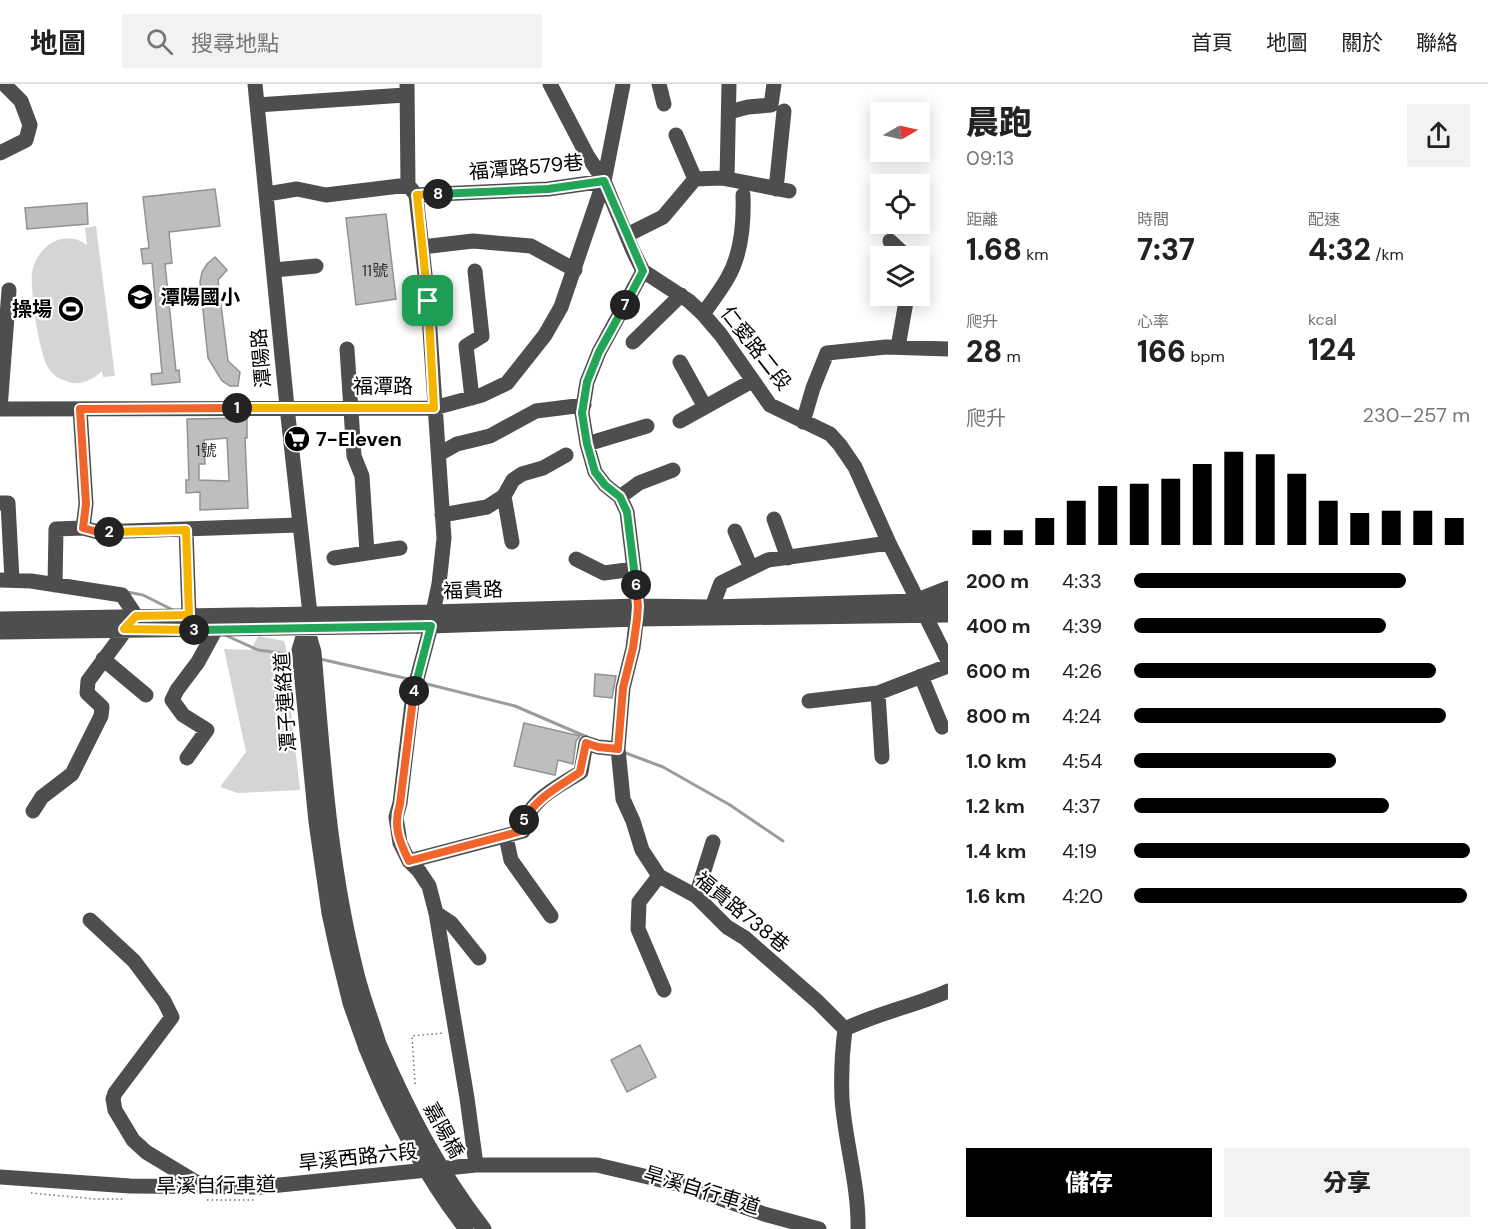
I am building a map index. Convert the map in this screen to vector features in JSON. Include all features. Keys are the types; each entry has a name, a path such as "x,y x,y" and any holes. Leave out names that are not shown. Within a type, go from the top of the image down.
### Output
{"street":[{"name":"潭陽路","path":"255,84 308,621"},
{"path":"550,84 587,155 604,181 643,271 599,352 587,382 582,413 595,472 605,485 620,497 639,483 673,470"},
{"name":"福潭路","path":"0,409 434,408 472,398 507,383 545,335 561,307 604,181 623,84"},
{"path":"659,84 664,104"},
{"path":"727,179 729,84"},
{"path":"729,112 748,107 771,105 774,84"},
{"path":"0,153 26,140 30,125 21,101 4,88"},
{"path":"257,105 406,89 412,190 428,301 444,538 439,584 413,694 400,804 396,817 400,843 409,861 429,886 436,913 476,1165"},
{"path":"627,235 663,217 695,179 727,179 783,190 784,111"},
{"path":"676,135 695,179"},
{"name":"福潭路579巷","path":"267,194 297,189 326,195 412,190 548,189 604,181"},
{"path":"703,314 728,278 741,239 744,215 743,195"},
{"path":"890,241 895,246"},
{"path":"422,247 473,242 531,246 575,270"},
{"path":"274,270 316,266"},
{"path":"472,398 466,346 482,336 475,271"},
{"name":"仁愛路二段","path":"643,271 681,295 703,314 721,335 770,405 830,434 840,445 855,467 889,543 948,661"},
{"path":"0,409 9,290"},
{"path":"633,342 681,295"},
{"path":"898,347 905,306"},
{"path":"803,422 826,353 898,347 948,349"},
{"path":"347,349 354,456 362,476 367,553"},
{"path":"680,362 705,407"},
{"path":"680,421 752,381"},
{"path":"439,454 458,444 490,436 536,411 584,405"},
{"path":"80,409 86,504 83,528"},
{"path":"587,444 647,426"},
{"path":"442,515 487,507 504,496 513,480 522,474 543,468 566,455"},
{"path":"504,496 512,542"},
{"name":"福貴路738巷","path":"620,497 627,512 637,613 633,648 623,688 618,749 623,799 642,850 659,876 696,896 727,927 745,938 845,1029"},
{"path":"0,503 8,503 6,580 122,595 136,616 124,629 88,681 87,693 102,707 101,716 72,774 42,796 33,811"},
{"path":"774,519 788,558"},
{"path":"55,585 56,529 83,528 98,532 299,525"},
{"path":"186,530 189,615"},
{"path":"735,531 751,568"},
{"path":"712,607 721,582 768,560 889,543"},
{"path":"334,558 400,548"},
{"path":"576,559 604,573 634,569"},
{"path":"917,601 948,588"},
{"name":"福貴路","path":"637,613 712,607 948,600"},
{"name":"福貴路","path":"0,619 189,615 308,621 637,613 948,615"},
{"name":"福貴路","path":"0,632 216,629 308,621"},
{"name":"潭子連絡道","path":"308,621 314,652 343,910 373,1046"},
{"path":"187,758 207,730 183,715 172,700 198,662 216,629"},
{"path":"103,659 146,695"},
{"path":"809,701 878,693 948,666"},
{"path":"921,676 942,727"},
{"path":"878,693 882,757"},
{"path":"409,861 522,831 524,820 539,800 580,772 586,743 618,749"},
{"path":"506,837 511,860 551,915"},
{"path":"696,896 713,842"},
{"path":"659,876 639,902 638,930 664,990"},
{"path":"436,913 451,923 479,958"},
{"path":"90,920 134,961 164,1001 172,1017 115,1093 113,1099 115,1110 132,1140 206,1194"},
{"path":"858,1229 853,1173 842,1100 841,1060 845,1029 862,1021 947,993"},
{"name":"嘉陽橋","path":"373,1046 406,1137 441,1196 466,1229"},
{"name":"嘉陽橋","path":"373,1046 425,1141 469,1210 484,1229"},
{"name":"旱溪西路六段","path":"0,1177 206,1194 476,1165 597,1165 678,1184 764,1214 819,1229"}],"path":[{"path":"415,1084 412,1036 455,1032"},
{"name":"旱溪自行車道","path":"25,1192 95,1199 131,1199"},
{"name":"旱溪自行車道","path":"206,1194 262,1200"}],"shaded area":[{"path":"96,226 115,376 103,377 102,371 89,380 73,383 56,376 45,362 36,322 32,272 39,254 53,242 69,238 87,245 85,228"},
{"path":"258,636 284,641 289,658 287,676 300,790 238,793 220,787 246,752 224,649 251,650"}],"building":[{"path":"215,189 220,226 169,232 172,263 165,264 176,371 179,370 180,382 152,385 151,374 162,373 152,263 143,264 141,249 149,248 143,197"},
{"path":"87,203 88,224 27,229 25,208"},
{"path":"386,214 396,299 356,305 346,218"},
{"path":"215,257 227,270 218,280 228,361 240,372 238,386 230,386 222,381 208,358 200,282 202,272"},
{"path":"247,418 247,438 245,438 248,508 200,510 200,492 186,493 186,480 189,480 187,419","holes":["227,438 229,481 199,480 199,464 205,464 204,440"]},
{"path":"595,674 616,676 612,698 594,696"},
{"path":"524,723 580,736 576,741 573,764 558,760 555,775 514,766"},
{"path":"640,1045 656,1077 627,1092 611,1060"}],"waterway":[{"path":"127,592 143,595 173,610"},
{"path":"225,635 258,650 296,655"},
{"path":"320,659 413,680"},
{"path":"423,683 515,706 587,737"},
{"path":"623,752 663,767 730,805 783,841"}],"place":[{"name":"潭陽國小","path":"140,297"},
{"name":"操場","path":"71,309"},
{"name":"7-Eleven","path":"297,439"}],"route":[{"path":"604,181 643,271 599,352 587,382 582,413 595,472 605,485 620,497 627,512 638,606 633,648 623,688 618,749 586,743 580,772 539,800 524,820 522,831 409,861 400,843 396,817 400,804 413,694 431,626 124,629 136,616 189,615 186,530 98,532 83,528 86,504 80,409 434,408 428,301 417,195 548,189 604,181"}]}
